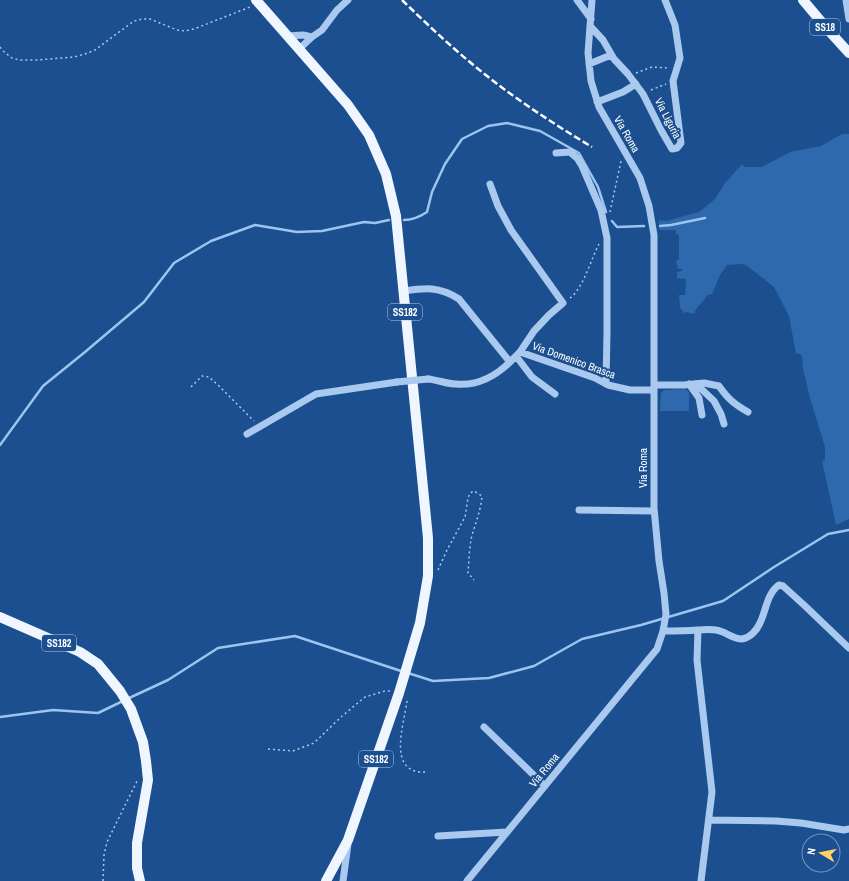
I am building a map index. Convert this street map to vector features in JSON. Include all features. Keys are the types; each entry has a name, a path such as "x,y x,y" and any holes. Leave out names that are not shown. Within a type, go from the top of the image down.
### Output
{"main road":[{"name":"SS18","path":"803,0 849,52"},
{"name":"SS182","path":"258,2 348,105 370,135 386,174 396,216 428,538 428,576 420,623 407,667 348,840 326,881"},
{"name":"SS182","path":"0,617 80,652 98,664 120,691 131,709 143,742 148,780 137,843 137,868 140,881"}],"street":[{"path":"299,49 322,30 337,10 348,0"},
{"name":"Via Liguria","path":"577,0 611,55 643,94 672,149 677,148 681,143 673,81 680,58 675,25 665,0"},
{"name":"Via Roma","path":"467,881 657,649 666,614 654,511 654,235 650,206 640,178 599,107 591,81 588,53 592,0"},
{"path":"846,0 849,19"},
{"path":"288,36 303,35 312,37"},
{"path":"589,64 611,55"},
{"path":"597,102 623,92 636,84"},
{"path":"556,153 570,152 577,158 601,210 607,238 606,384"},
{"path":"247,434 316,394 397,382 437,380 455,384 467,384 480,382 496,374 515,357 534,330 548,315 563,303 511,230 498,206 490,184"},
{"path":"403,291 434,288 445,291 459,299 515,357 532,377 555,394"},
{"name":"Via Domenico Brasca","path":"515,357 595,378 606,384 630,390 704,383 719,386 726,396 736,405 748,412"},
{"path":"693,384 699,398 702,415"},
{"path":"693,384 714,401 721,414 724,424"},
{"path":"580,510 654,511"},
{"path":"663,628 716,630 742,639 753,633 759,625 770,596 774,588 779,585 783,586 849,648"},
{"path":"698,630 697,660 712,792 701,881"},
{"path":"484,727 545,786"},
{"path":"709,820 776,821 801,823 844,830 849,829"},
{"path":"438,836 507,832"},
{"path":"343,881 348,840"}],"path":[{"path":"0,47 12,58 20,60 74,57 95,50 134,21 150,19 177,30 185,31 220,19 258,2"},
{"path":"635,73 652,67 677,68"},
{"path":"643,94 673,81"},
{"path":"563,303 572,296 582,282 605,230 621,160"},
{"path":"192,387 202,376 209,377 259,427"},
{"path":"428,576 434,576 440,567 447,550 465,517 470,493 474,492 482,496 482,502 472,537 469,557 468,573 474,580"},
{"path":"268,749 293,751 314,743 340,717 365,697 385,691 399,693 407,699 406,712 401,730 401,752 405,765 413,771 422,773 427,772"},
{"path":"103,881 106,842 138,779"}],"shaded area":[{"path":"842,134 849,134 849,519 836,525 822,461 825,460 825,447 810,398 803,369 802,356 798,353 796,354 789,316 774,287 746,265 727,265 720,275 712,294 707,295 694,314 687,312 684,313 680,307 679,295 685,295 686,279 677,278 677,272 682,271 682,269 678,269 676,260 679,260 679,235 676,234 676,230 659,229 659,220 666,221 699,212 715,199 725,183 742,164 745,167 762,167 790,152 821,146"},
{"path":"685,389 689,392 689,411 660,411 661,393 664,390"}],"waterway":[{"path":"404,220 416,218 427,212 432,192 445,164 462,139 488,126 507,123 540,131 579,153 598,187 606,212"},
{"path":"660,226 705,218"},
{"path":"0,445 43,386 144,302 174,263 211,241 255,225 297,232 322,231 364,222 375,223 389,220"},
{"path":"612,221 617,227 644,226"},
{"path":"408,673 433,681 489,678 534,666 582,639 641,625 723,601 774,567 828,534 849,530"},
{"path":"127,699 168,680 218,648 295,636 404,672"},
{"path":"0,717 53,710 98,713 123,701"}],"railway":[{"path":"402,0 448,43 496,83 519,100 592,147"}]}
